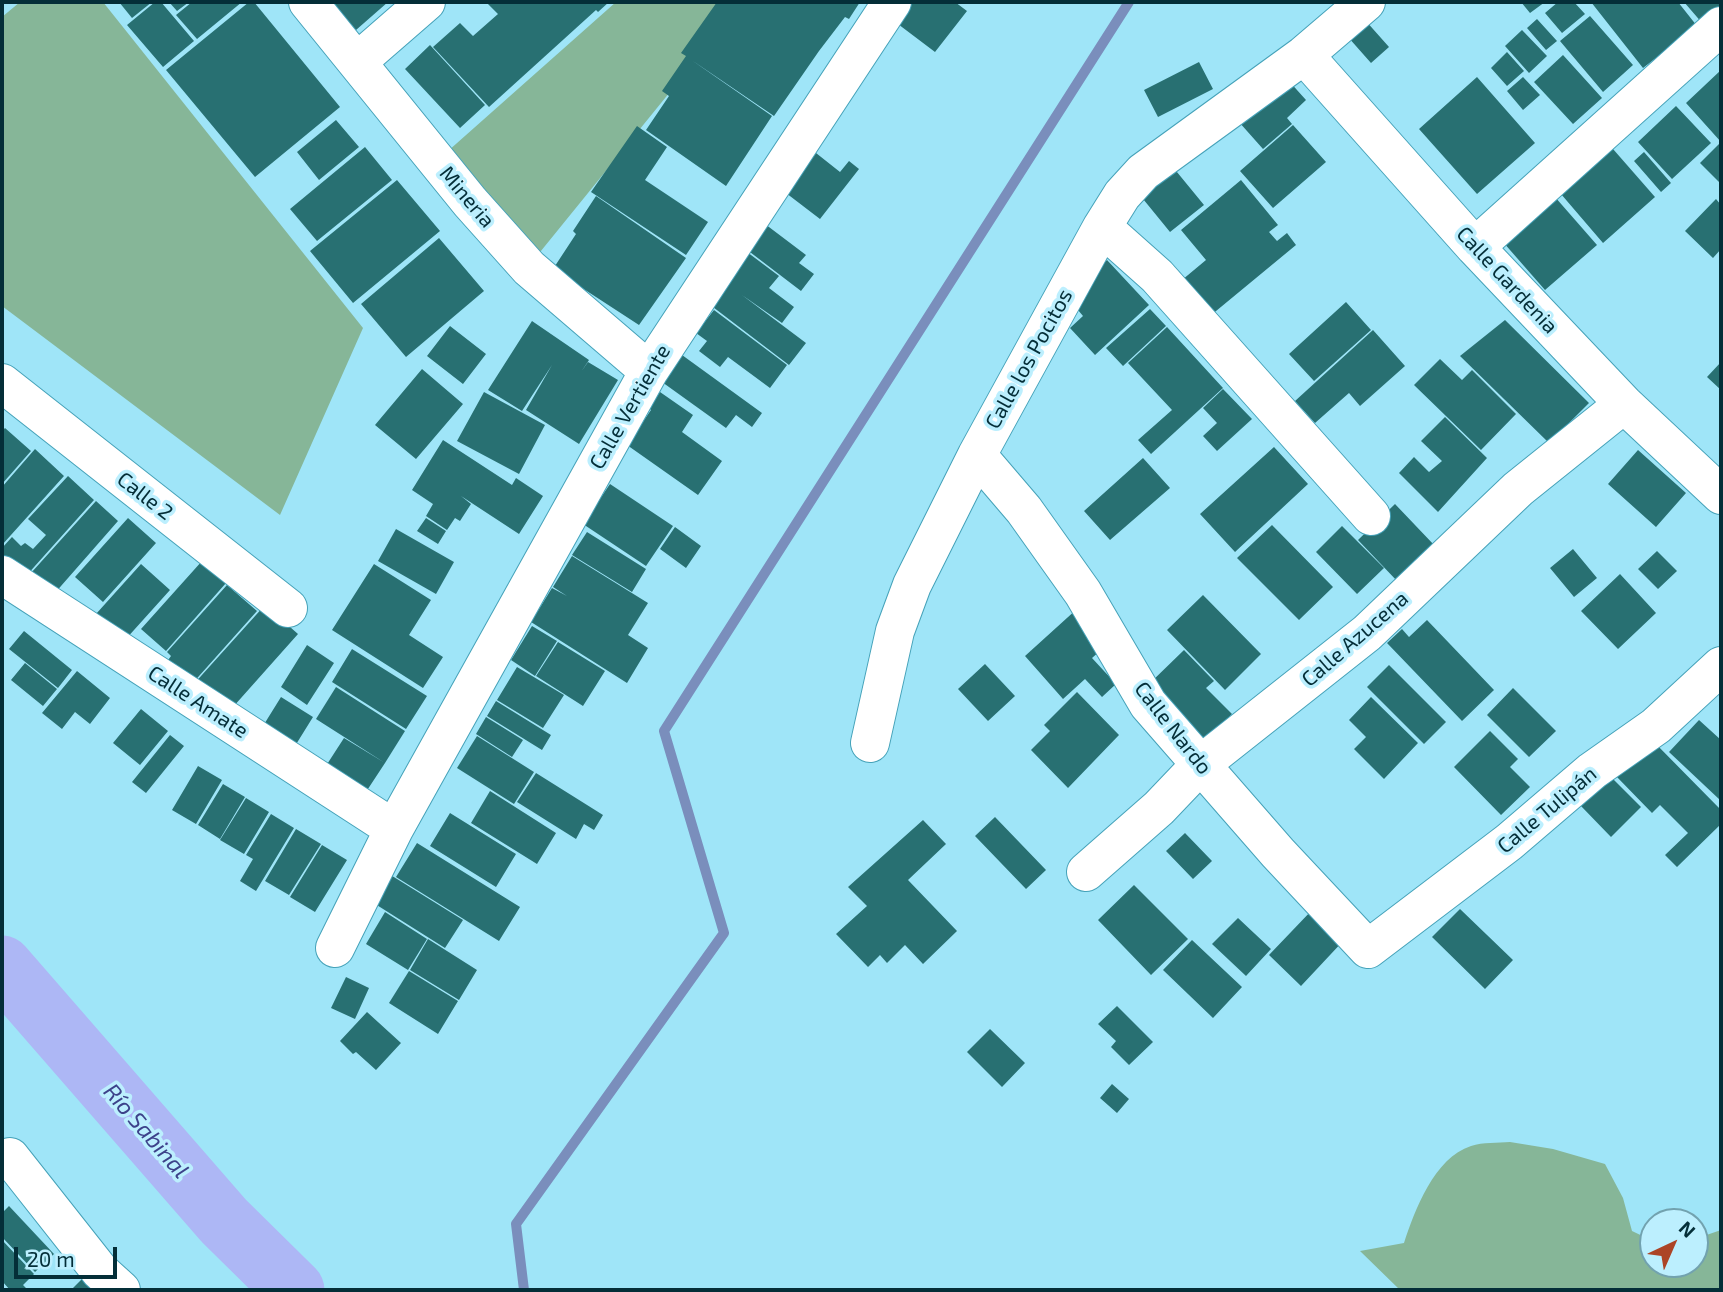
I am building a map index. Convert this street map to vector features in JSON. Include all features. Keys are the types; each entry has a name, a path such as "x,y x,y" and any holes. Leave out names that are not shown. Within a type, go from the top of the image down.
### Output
{"street":[{"name":"Mineria","path":"309,2 470,202 528,268 649,370"},
{"path":"357,62 426,2"},
{"name":"Calle Vertiente","path":"335,948 394,828 649,370 892,2"},
{"name":"Calle los Pocitos","path":"870,743 895,631 912,585 977,455 1122,195 1143,172 1304,55 1366,2"},
{"path":"1475,247 1721,26"},
{"name":"Calle Gardenia","path":"1304,55 1475,247 1624,404 1721,495"},
{"path":"1102,227 1157,276 1371,516"},
{"name":"Calle 2","path":"2,383 288,608"},
{"name":"Calle Azucena","path":"1086,872 1159,808 1200,765 1367,633 1518,489 1624,404"},
{"name":"Calle Nardo","path":"977,455 1024,510 1083,593 1148,704 1278,853 1368,949"},
{"name":"Calle Amate","path":"2,575 394,828"},
{"name":"Calle Tulipán","path":"1368,949 1509,842 1592,771 1656,726 1721,666"},
{"path":"10,1157 100,1271 121,1290"}],"green space":[{"path":"20,2 103,2 363,328 280,515 2,306 2,17"},
{"path":"616,2 743,2 532,262 439,159"},
{"path":"1510,1142 1553,1149 1605,1164 1623,1198 1632,1231 1639,1234 1639,1278 1709,1278 1709,1234 1721,1230 1721,1290 1400,1290 1360,1251 1404,1243 1420,1201 1436,1173 1458,1152 1485,1143"}],"building":[{"path":"119,2 152,2 132,18"},
{"path":"155,2 161,2 194,41 163,67 127,25"},
{"path":"169,2 189,2 177,11"},
{"path":"192,2 242,2 197,39 176,15"},
{"path":"249,2 254,2 340,107 255,177 166,70"},
{"path":"332,2 388,2 356,30"},
{"path":"486,2 609,2 598,12 596,10 489,107 433,47 460,23 473,36 498,14"},
{"path":"717,2 860,2 849,19 845,17 819,51 774,116 690,59 772,116 726,186 646,130 669,96 662,91 686,56 681,53"},
{"path":"903,2 955,2 967,11 935,52 890,18"},
{"path":"1521,2 1545,2 1530,13"},
{"path":"1558,2 1574,2 1585,14 1562,33 1545,13"},
{"path":"1591,2 1678,2 1697,26 1643,68"},
{"path":"1684,2 1721,2 1721,8 1703,24"},
{"path":"1590,16 1633,65 1603,92 1560,41"},
{"path":"1537,19 1557,41 1546,50 1527,28"},
{"path":"1365,20 1389,47 1371,63 1348,37"},
{"path":"1522,30 1547,56 1529,73 1505,46"},
{"path":"430,45 485,105 460,128 405,69"},
{"path":"1507,52 1524,71 1507,86 1491,68"},
{"path":"1563,55 1602,98 1573,124 1534,82"},
{"path":"1199,62 1213,89 1158,117 1144,90"},
{"path":"1721,70 1721,142 1686,103"},
{"path":"1477,77 1535,143 1477,194 1419,129"},
{"path":"1523,77 1540,95 1523,110 1507,91"},
{"path":"1288,80 1306,100 1287,118 1292,124 1263,149 1239,122"},
{"path":"1676,106 1711,143 1672,179 1638,142"},
{"path":"336,120 359,147 319,180 297,152"},
{"path":"1293,125 1326,162 1273,208 1240,171"},
{"path":"637,126 667,147 645,180 708,222 686,255 591,192"},
{"path":"1721,142 1721,184 1700,163"},
{"path":"365,147 392,180 317,241 290,209"},
{"path":"1613,149 1655,197 1603,243 1561,194"},
{"path":"1644,152 1671,183 1661,192 1634,161"},
{"path":"816,153 840,172 849,161 859,169 820,219 786,193"},
{"path":"1172,166 1204,205 1170,232 1139,194"},
{"path":"397,180 440,231 353,303 310,251"},
{"path":"1241,180 1278,225 1269,232 1277,241 1287,233 1296,245 1210,316 1182,280 1206,260 1181,230"},
{"path":"596,196 686,258 639,325 553,269"},
{"path":"1555,197 1597,245 1545,290 1503,242"},
{"path":"1716,199 1721,205 1721,249 1713,258 1685,231"},
{"path":"765,224 806,255 799,263 814,274 801,291 746,249"},
{"path":"439,238 484,291 406,357 361,304"},
{"path":"747,252 779,276 769,288 794,307 782,323 742,295 806,343 789,365 709,304"},
{"path":"1107,260 1149,305 1095,355 1070,328 1083,316 1067,297"},
{"path":"1346,302 1371,330 1314,381 1289,354"},
{"path":"1150,309 1166,326 1123,366 1106,348"},
{"path":"714,310 787,365 770,388 728,357 720,367 699,351 707,341 696,333"},
{"path":"1505,320 1589,403 1549,443 1460,356"},
{"path":"532,321 589,360 581,372 588,362 618,380 579,444 526,410 552,365 522,411 488,390"},
{"path":"450,326 486,354 463,384 427,356"},
{"path":"1167,327 1223,388 1151,454 1138,440 1172,410 1128,363"},
{"path":"1373,330 1405,366 1360,406 1349,393 1315,423 1295,401"},
{"path":"682,355 762,413 752,427 736,415 726,428 662,382"},
{"path":"1440,359 1462,380 1472,370 1516,414 1481,450 1414,385"},
{"path":"1721,362 1721,390 1707,377"},
{"path":"422,369 463,404 416,459 375,425"},
{"path":"1223,389 1252,419 1217,451 1203,436 1217,423 1203,408"},
{"path":"484,392 545,425 519,474 457,441"},
{"path":"660,392 693,415 682,432 722,461 698,495 627,445"},
{"path":"1445,417 1487,458 1438,512 1399,473 1414,457 1429,472 1442,461 1421,441"},
{"path":"5,428 31,451 2,484 2,431"},
{"path":"443,440 512,485 516,478 543,496 519,534 461,496 471,504 460,521 455,518 447,530 426,516 433,504 412,490"},
{"path":"1274,447 1308,484 1235,552 1200,514"},
{"path":"35,449 64,476 2,545 2,487"},
{"path":"1638,450 1686,493 1656,527 1608,484"},
{"path":"1143,458 1170,488 1110,540 1084,511"},
{"path":"68,476 94,500 26,576 2,555 2,548 12,537 21,546 25,543 33,549 46,535 28,519"},
{"path":"610,484 673,526 646,566 583,524"},
{"path":"96,501 118,521 54,594 31,573"},
{"path":"1395,504 1435,546 1398,582 1358,540"},
{"path":"128,518 156,543 103,602 75,577"},
{"path":"426,518 446,531 438,544 417,531"},
{"path":"1272,525 1333,587 1299,620 1237,558"},
{"path":"1342,526 1384,568 1357,594 1316,552"},
{"path":"675,527 701,546 686,568 660,549"},
{"path":"396,529 454,562 436,594 378,561"},
{"path":"587,532 646,569 632,592 572,555"},
{"path":"1573,549 1597,578 1574,597 1550,568"},
{"path":"1657,551 1677,571 1658,589 1638,569"},
{"path":"572,556 648,603 628,635 648,648 627,683 531,622 552,588 567,596 553,587"},
{"path":"202,561 226,583 166,651 141,629"},
{"path":"141,564 170,590 125,640 96,614"},
{"path":"374,564 431,600 409,635 443,657 423,688 332,630"},
{"path":"1620,574 1656,613 1618,649 1581,611"},
{"path":"227,585 257,611 191,685 166,663 171,656 167,652"},
{"path":"1203,595 1261,654 1225,690 1167,630"},
{"path":"265,605 298,634 225,716 192,686"},
{"path":"1078,608 1109,643 1092,658 1116,684 1102,697 1085,679 1063,699 1025,656"},
{"path":"1427,620 1494,690 1462,721 1387,643 1402,629 1409,637"},
{"path":"532,626 557,641 535,676 511,660"},
{"path":"24,631 72,670 58,688 9,649"},
{"path":"558,642 605,671 583,706 536,676"},
{"path":"307,645 334,663 307,705 281,687"},
{"path":"352,649 427,696 406,729 332,682"},
{"path":"1184,650 1214,681 1206,688 1232,714 1204,742 1148,685"},
{"path":"25,663 57,689 43,706 11,680"},
{"path":"985,664 1015,696 988,721 958,689"},
{"path":"1389,665 1446,722 1424,744 1367,687"},
{"path":"517,667 564,695 543,728 497,700"},
{"path":"77,671 110,698 90,724 75,712 62,729 42,713"},
{"path":"336,687 405,731 385,763 316,719"},
{"path":"1513,688 1556,731 1529,757 1487,715"},
{"path":"1077,692 1119,735 1068,788 1031,750 1050,731 1044,725"},
{"path":"281,697 313,717 295,746 263,726"},
{"path":"1371,697 1418,743 1384,779 1354,749 1366,737 1349,720"},
{"path":"496,701 551,735 542,750 487,716"},
{"path":"141,709 168,731 140,765 113,743"},
{"path":"486,717 523,740 512,757 476,734"},
{"path":"1699,720 1721,740 1720,800 1669,752"},
{"path":"1490,731 1518,759 1510,767 1530,787 1501,815 1454,767"},
{"path":"170,735 184,746 146,793 132,782"},
{"path":"477,736 534,772 514,804 457,768"},
{"path":"344,738 385,763 362,798 322,772"},
{"path":"1652,740 1721,810 1721,824 1677,867 1665,855 1688,833 1660,805 1652,813 1616,776"},
{"path":"198,766 222,780 196,824 172,810"},
{"path":"536,773 603,815 594,830 584,824 576,839 517,802"},
{"path":"1609,775 1641,807 1611,837 1580,805"},
{"path":"223,784 245,797 220,839 198,825"},
{"path":"490,791 556,833 537,864 471,823"},
{"path":"246,798 269,812 244,854 220,840"},
{"path":"450,813 516,854 496,887 430,846"},
{"path":"271,814 294,828 256,891 240,881 253,859 246,855"},
{"path":"995,817 1046,870 1026,889 975,836"},
{"path":"923,820 946,844 908,880 957,931 923,964 905,945 887,963 880,955 868,967 836,934 867,906 848,887"},
{"path":"296,829 321,844 289,895 265,881"},
{"path":"1185,833 1212,861 1193,879 1166,851"},
{"path":"417,843 520,907 499,941 396,877"},
{"path":"322,845 347,860 315,912 290,897"},
{"path":"389,874 463,920 445,948 372,902"},
{"path":"1134,885 1188,939 1151,975 1098,920"},
{"path":"1313,909 1345,939 1301,986 1269,955"},
{"path":"1460,909 1513,960 1485,989 1432,937"},
{"path":"385,912 427,939 408,970 366,944"},
{"path":"1238,918 1271,949 1246,976 1212,944"},
{"path":"428,939 477,970 459,1000 410,970"},
{"path":"1192,940 1242,987 1213,1018 1163,970"},
{"path":"409,971 458,1001 438,1034 389,1003"},
{"path":"346,977 369,988 355,1019 331,1008"},
{"path":"1117,1006 1153,1042 1129,1065 1111,1047 1116,1041 1098,1024"},
{"path":"367,1012 401,1043 376,1070 340,1041"},
{"path":"990,1029 1025,1063 1002,1087 967,1052"},
{"path":"1112,1084 1129,1099 1117,1113 1100,1098"},
{"path":"9,1206 54,1254 35,1272 2,1237 2,1213"},
{"path":"2,1240 34,1274 23,1285 28,1290 10,1290 2,1281"},
{"path":"92,1269 108,1290 72,1289"}],"waterway":[{"path":"524,1290 516,1224 724,933 664,731 1129,2"},
{"name":"Río Sabinal","path":"2,966 224,1221 294,1290"}]}
